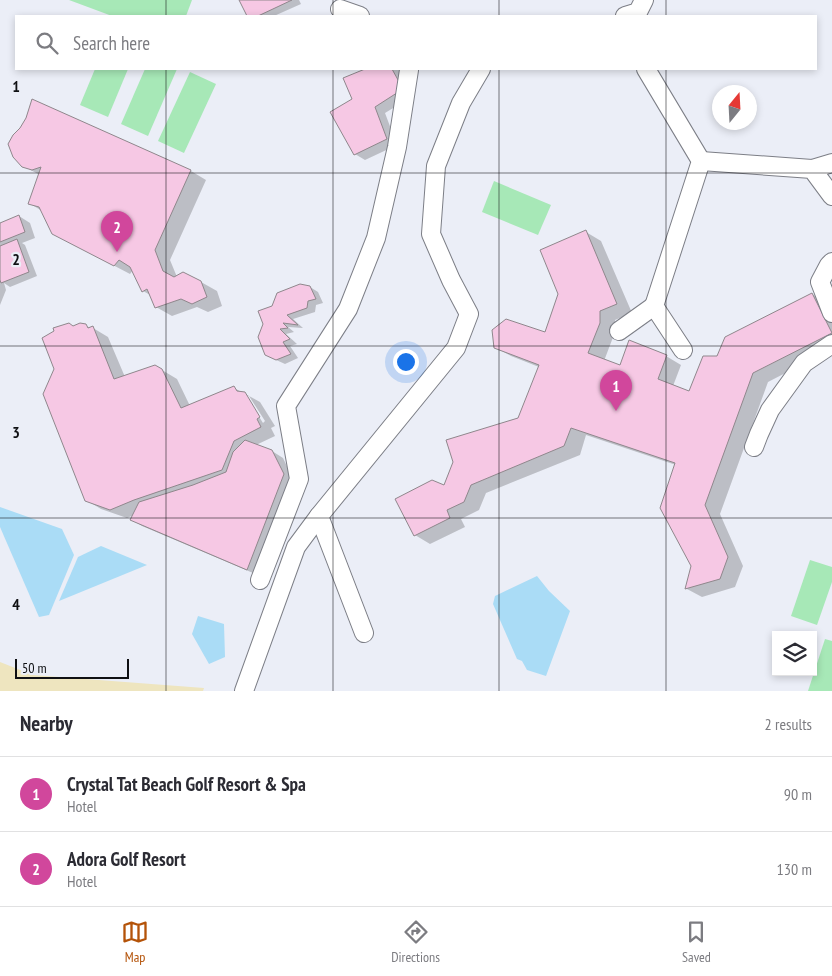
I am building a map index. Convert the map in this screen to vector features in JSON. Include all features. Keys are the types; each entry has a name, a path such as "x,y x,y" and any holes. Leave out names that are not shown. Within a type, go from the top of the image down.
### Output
{"lane":[{"path":"340,9 357,15"},
{"path":"260,580 298,479 286,406 348,309 376,238 397,147 410,70"},
{"path":"244,691 296,547 456,348 469,314 450,280 432,234 436,166 461,103 480,70"},
{"path":"619,331 654,306 701,161 647,70"},
{"path":"701,161 812,169 832,163"},
{"path":"812,169 832,196"},
{"path":"832,262 820,282 832,313"},
{"path":"654,306 683,350"},
{"path":"754,447 770,410 804,363 832,344"},
{"path":"319,516 364,634"}],"green space":[{"path":"69,0 192,0 186,15 109,15"},
{"path":"95,70 128,70 108,117 80,105"},
{"path":"145,70 177,70 148,136 121,124"},
{"path":"190,72 216,84 184,153 158,141"},
{"path":"494,181 551,205 538,235 482,212"},
{"path":"810,560 832,567 832,582 817,625 791,616"},
{"path":"825,639 832,641 832,691 808,691 813,676 817,676 817,663"}],"sand":[{"path":"0,662 33,675 204,688 203,691 0,691"}],"water":[{"path":"0,507 62,529 74,555 49,615 39,617 0,527"},
{"path":"101,546 147,565 59,601 78,557"},
{"path":"537,576 549,591 570,611 546,676 527,670 522,661 517,659 493,604 495,596"},
{"path":"198,616 224,624 225,657 209,664 192,634"}],"building":[{"path":"239,0 292,0 260,15 246,15"},
{"path":"363,70 393,70 403,89 375,107 387,139 354,155 330,112 352,99 343,78"},
{"path":"32,99 191,170 155,250 163,271 174,277 183,272 201,281 207,297 192,304 181,299 155,308 147,289 142,292 130,267 119,260 114,266 52,234 39,207 28,204 41,167 32,170 22,167 13,157 8,144 26,118"},
{"path":"19,215 25,232 0,242 0,223"},
{"path":"586,230 617,304 600,311 600,323 588,353 620,365 629,340 667,355 658,379 689,391 703,356 717,356 725,337 812,293 832,333 753,373 705,505 728,557 720,579 685,589 691,566 660,508 675,463 571,428 564,446 471,485 464,502 447,510 450,518 414,536 395,499 432,480 444,485 453,462 446,440 518,418 539,365 494,348 492,330 506,319 545,332 558,294 540,250"},
{"path":"17,239 29,272 1,283 0,246"},
{"path":"300,284 310,286 316,299 308,301 307,308 287,315 298,325 283,323 288,328 280,329 290,339 283,342 291,354 276,360 265,355 258,337 263,324 258,311 272,306 277,293"},
{"path":"69,323 73,326 80,323 86,324 88,328 93,326 114,379 155,365 162,369 181,408 234,386 237,391 245,392 260,417 257,419 261,427 234,441 222,470 110,510 85,501 43,394 54,369 42,338 54,331 53,328"},
{"path":"245,440 272,450 284,474 247,570 130,520 139,502 193,485 226,472 233,452"}],"place":[{"name":"Adora Golf Resort","path":"117,252"},
{"name":"Crystal Tat Beach Golf Resort & Spa","path":"616,411"}]}
